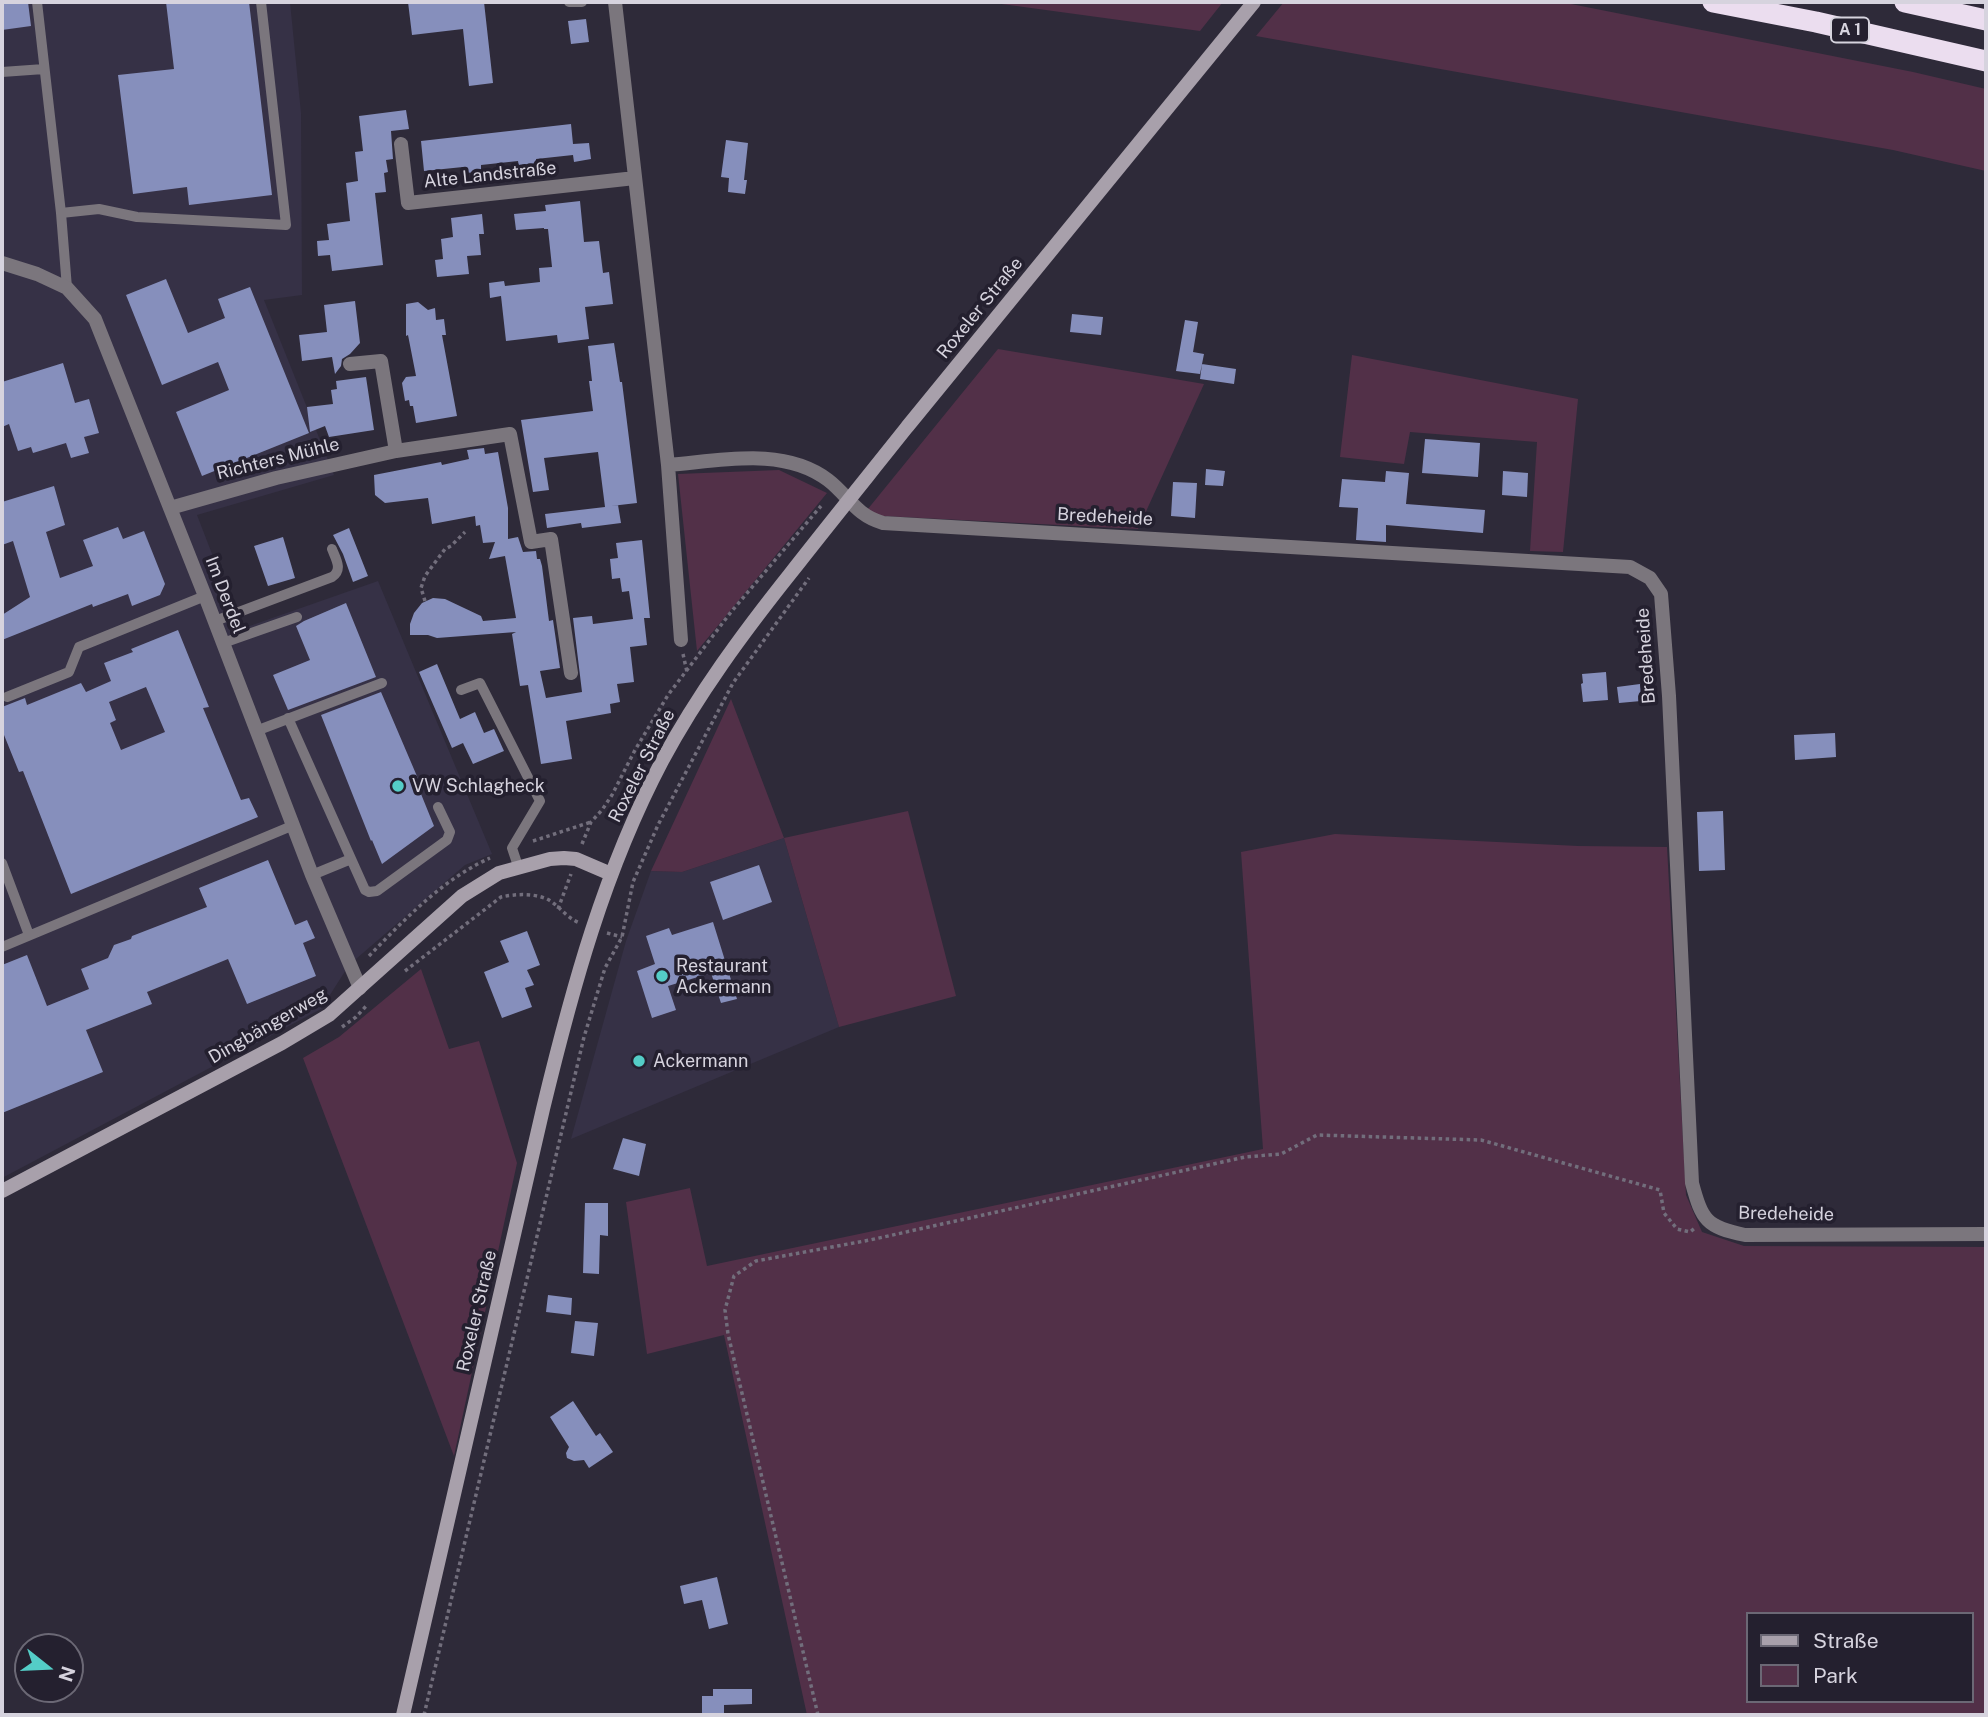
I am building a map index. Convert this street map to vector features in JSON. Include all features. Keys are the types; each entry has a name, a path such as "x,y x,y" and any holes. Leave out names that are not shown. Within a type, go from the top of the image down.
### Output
{"highway":[{"name":"A 1","path":"1713,2 1816,22 1986,61"},
{"path":"1905,2 1986,20"}],"main road":[{"name":"Roxeler Straße","path":"403,1715 549,1083 588,940 611,874 663,760 699,698 843,494 1250,7"},
{"name":"Dingbängerweg","path":"2,1191 330,1015 462,896 499,873 518,866 564,858 576,859 611,874"}],"street":[{"path":"615,2 668,465 681,640"},
{"name":"Alte Landstraße","path":"401,144 408,204 635,178"},
{"name":"Im Derdel","path":"2,263 37,274 67,288 95,319 312,875 360,988"},
{"path":"349,364 381,361 396,451"},
{"name":"Richters Mühle","path":"170,508 276,478 396,451 510,434 531,542 551,539 571,673"},
{"path":"668,465 760,458 788,461 825,478 843,494"},
{"name":"Bredeheide","path":"843,494 868,519 883,523 1630,567 1650,578 1661,594 1669,696 1692,1183 1704,1218 1724,1231 1745,1235 1986,1234"}],"lane":[{"path":"37,2 67,288"},
{"path":"61,212 99,209 137,217 286,225 261,2"},
{"path":"569,2 582,2"},
{"path":"2,72 44,69"},
{"path":"215,621 337,574 339,568 332,549"},
{"path":"8,696 68,672 79,647 205,596"},
{"path":"223,643 297,617"},
{"path":"256,731 382,683"},
{"path":"461,690 480,683 540,801 512,848 518,866"},
{"path":"288,718 363,887 369,892 377,891 447,840 450,832 438,807"},
{"path":"2,947 294,825"},
{"path":"312,875 351,859"},
{"path":"2,863 29,935"}],"path":[{"path":"591,822 612,795 668,695 731,612 818,510 843,494"},
{"path":"425,601 421,588 425,576 445,548 452,546 465,532"},
{"path":"424,1715 584,1037 605,968 621,937 633,882 658,825 733,683 812,575"},
{"path":"818,1715 728,1335 725,1310 734,1276 756,1261 870,1240 1245,1157 1281,1154 1317,1135 1481,1140 1660,1190 1664,1213 1677,1229 1690,1232 1704,1218"}],"shaded area":[{"path":"2,2 290,2 301,113 302,295 264,300 334,475 197,515 241,629 378,581 492,854 465,865 349,965 321,1009 2,1178"},
{"path":"784,838 839,1027 571,1139 626,941 651,871 682,872"}],"green space":[{"path":"987,2 1223,2 1200,31"},
{"path":"1284,2 1561,2 1986,89 1986,171 1893,150 1256,36"},
{"path":"998,349 1204,384 1138,529 863,515"},
{"path":"1352,355 1578,399 1563,552 1530,551 1537,442 1410,432 1404,464 1340,457"},
{"path":"779,470 827,493 697,651 678,474"},
{"path":"731,699 784,838 682,872 651,871"},
{"path":"908,811 956,996 839,1027 784,838"},
{"path":"1335,834 1578,846 1667,847 1686,1195 1702,1232 1744,1246 1986,1247 1986,1715 807,1715 724,1335 647,1354 626,1202 690,1188 707,1266 1263,1149 1241,852"},
{"path":"421,969 449,1049 479,1041 517,1163 454,1456 303,1058 339,1037"}],"building":[{"path":"2,2 28,2 31,26 2,30"},
{"path":"166,2 249,2 272,195 189,205 187,187 133,194 118,75 174,69"},
{"path":"408,2 484,2 493,83 469,86 463,29 412,35"},
{"path":"586,19 589,42 571,44 568,21"},
{"path":"406,110 409,129 391,131 393,159 386,160 386,192 375,193 383,265 332,271 330,255 318,256 317,241 329,240 327,224 350,221 346,183 358,181 355,152 363,151 359,116"},
{"path":"571,124 573,144 589,143 591,159 574,162 573,155 536,159 536,165 519,167 518,161 481,165 481,172 463,173 463,167 424,171 421,141"},
{"path":"726,140 748,143 745,194 728,192 729,178 721,177"},
{"path":"580,201 584,242 599,241 603,273 609,272 613,304 585,307 589,339 558,343 557,335 506,341 501,296 490,298 489,283 504,281 505,286 540,282 539,268 552,267 548,229 516,230 514,214 546,211 545,205"},
{"path":"482,214 484,234 479,234 481,255 467,256 469,274 437,277 435,260 443,259 441,239 453,237 451,218"},
{"path":"166,279 188,333 225,318 218,299 250,287 309,433 202,476 176,412 229,390 218,362 162,385 126,295"},
{"path":"355,301 360,343 342,359 335,374 332,357 302,361 299,335 327,332 324,305"},
{"path":"418,302 428,310 435,308 436,320 444,319 446,335 442,335 457,416 416,423 413,406 410,406 409,400 405,401 402,383 406,377 416,376 408,335 406,336 406,304"},
{"path":"1072,314 1103,317 1101,335 1070,332"},
{"path":"1185,320 1198,322 1193,352 1204,354 1200,374 1176,371"},
{"path":"614,343 622,382 637,503 618,505 621,523 582,528 581,523 547,528 545,514 605,507 598,452 544,458 549,490 533,492 521,420 593,411 588,346"},
{"path":"63,363 75,403 89,399 99,433 84,437 89,453 71,458 66,443 33,453 31,447 18,451 9,424 2,427 2,382"},
{"path":"1202,364 1236,369 1234,384 1200,379"},
{"path":"366,377 374,430 329,437 325,426 310,432 307,407 333,404 331,390 337,389 336,381"},
{"path":"1425,439 1480,443 1478,477 1422,473"},
{"path":"484,448 485,454 498,452 508,508 508,539 518,537 523,552 536,551 542,566 549,621 553,620 560,668 540,671 546,698 582,692 573,618 592,616 593,624 633,619 629,591 622,592 620,578 612,579 610,559 618,558 616,543 642,540 650,618 644,618 647,645 630,647 634,682 617,684 620,702 610,704 611,713 566,721 572,759 541,764 528,685 520,686 512,634 516,632 437,638 410,635 414,613 422,603 433,598 445,599 481,616 483,621 516,618 505,556 489,559 495,542 483,543 480,525 476,526 475,516 432,524 428,498 385,503 375,495 374,475 469,459 467,450"},
{"path":"1206,469 1225,471 1223,486 1205,485"},
{"path":"1386,471 1409,473 1406,504 1485,510 1483,533 1386,525 1386,542 1356,540 1358,508 1339,507 1342,479 1385,482"},
{"path":"1503,471 1528,473 1527,497 1502,495"},
{"path":"1173,482 1197,483 1195,518 1171,516"},
{"path":"54,486 65,525 46,532 60,578 93,566 83,540 118,527 123,539 144,531 165,584 160,595 132,606 128,594 93,607 92,604 2,640 2,615 30,597 13,541 2,545 2,502"},
{"path":"349,528 368,576 353,582 333,535"},
{"path":"283,537 295,578 268,586 254,546"},
{"path":"346,603 376,677 288,710 273,675 310,660 296,626"},
{"path":"178,630 209,707 203,708 241,800 249,798 258,817 71,894 23,771 19,772 2,730 2,707 25,698 27,705 81,683 86,692 111,681 104,663 133,652 131,649","holes":["146,687 165,732 121,750 110,723 116,720 109,702"]},
{"path":"437,664 460,719 475,712 484,733 494,729 504,751 473,764 463,743 452,748 419,672"},
{"path":"1606,672 1608,700 1583,702 1582,674"},
{"path":"1640,684 1641,701 1619,703 1617,687"},
{"path":"381,692 422,788 419,789 434,826 382,864 321,715"},
{"path":"1835,733 1836,757 1795,760 1794,735"},
{"path":"1723,811 1725,870 1699,871 1697,812"},
{"path":"268,860 295,925 307,920 315,938 303,943 316,976 247,1004 228,959 147,992 152,1004 86,1030 103,1072 2,1113 2,965 27,955 47,1006 89,989 81,969 108,958 114,945 207,907 199,888"},
{"path":"759,865 772,902 723,920 710,882"},
{"path":"713,922 737,999 721,1003 711,973 668,986 676,1010 652,1018 637,971 655,964 646,936 669,928 672,935"},
{"path":"527,931 540,965 527,970 534,985 525,988 532,1007 502,1018 484,972 509,962 500,941"},
{"path":"623,1138 646,1144 639,1176 613,1169"},
{"path":"585,1203 608,1203 608,1236 600,1235 599,1274 583,1273"},
{"path":"548,1295 572,1298 571,1315 546,1312"},
{"path":"575,1321 598,1323 594,1356 571,1353"},
{"path":"573,1401 596,1436 600,1433 613,1452 589,1468 584,1460 574,1461 567,1458 569,1447 550,1417"},
{"path":"717,1577 728,1624 709,1629 702,1600 684,1604 680,1586"},
{"path":"713,1689 752,1689 752,1704 724,1705 724,1715 702,1715 702,1696 713,1696"}],"place":[{"name":"VW Schlagheck","path":"398,786"},
{"name":"Restaurant Ackermann","path":"662,976"},
{"name":"Ackermann","path":"639,1061"}]}
